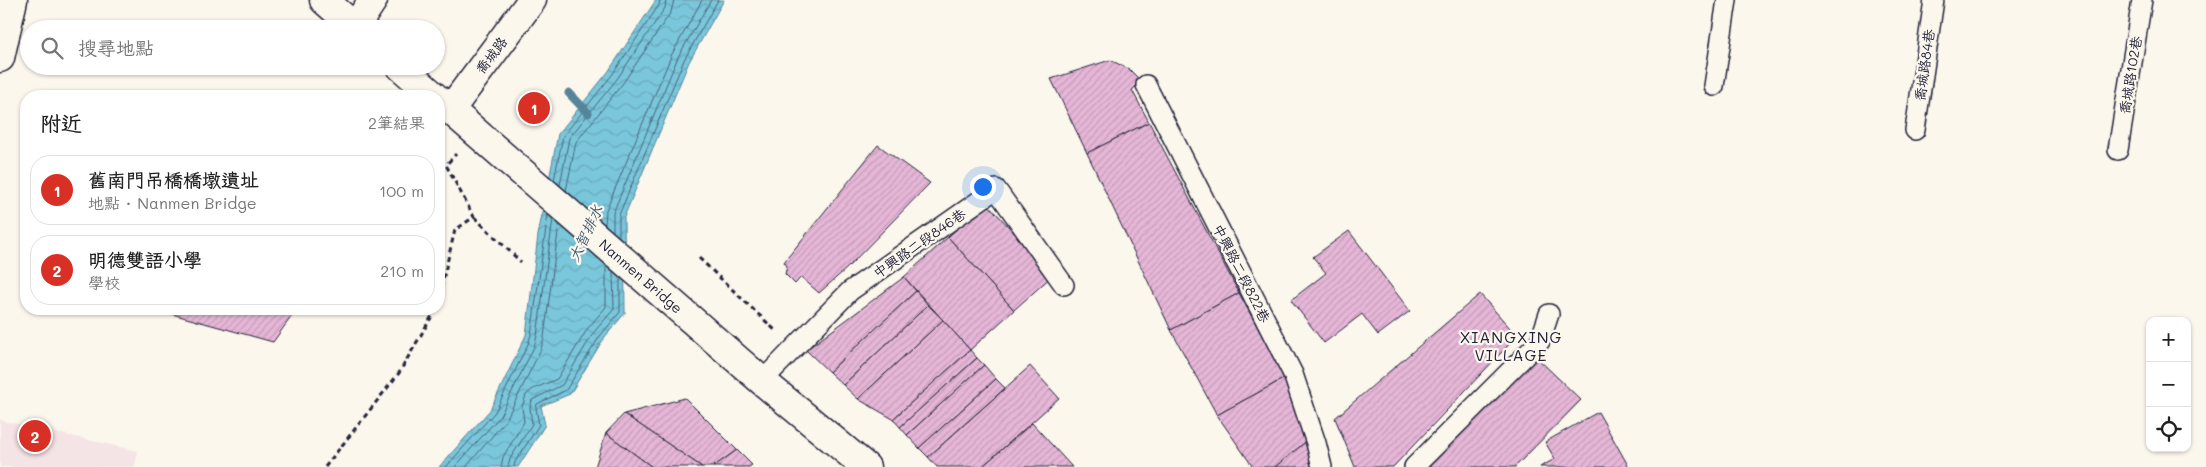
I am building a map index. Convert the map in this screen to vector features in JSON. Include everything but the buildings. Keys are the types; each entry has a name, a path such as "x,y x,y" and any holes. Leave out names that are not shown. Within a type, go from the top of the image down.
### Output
{"street":[{"path":"0,58 13,0"},
{"path":"324,0 347,20"},
{"path":"361,20 373,0"},
{"name":"喬城路","path":"445,98 532,0"},
{"name":"Nanmen Bridge","path":"410,75 427,90"},
{"name":"Nanmen Bridge","path":"445,106 857,464"}],"lane":[{"path":"1714,86 1727,0"},
{"name":"喬城路84巷","path":"1914,130 1934,0"},
{"name":"喬城路102巷","path":"2118,150 2142,0"},
{"name":"中興路二段822巷","path":"1146,85 1293,374 1322,467"},
{"name":"中興路二段846巷","path":"762,381 793,347 850,291 996,189 1064,285"},
{"path":"1414,467 1540,341 1548,314"}],"path":[{"path":"475,132 446,165 474,218 521,262"},
{"path":"445,271 455,230 474,218"},
{"path":"700,258 793,347"},
{"path":"325,467 398,373 432,315"}],"shaded area":[{"path":"0,420 138,451 135,467 0,467"}],"water":[{"name":"大智排水","path":"656,0 724,0 689,62 624,217 625,313 604,338 570,394 541,406 545,425 518,467 439,467 490,410 526,335 538,235 558,134 608,72"}],"waterway":[{"path":"569,93 588,113"}],"place":[{"name":"舊南門吊橋橋墩遺址","path":"534,108"},
{"name":"明德雙語小學","path":"35,436"}],"district":[{"name":"XIANGXING VILLAGE","path":"1511,345"}]}
